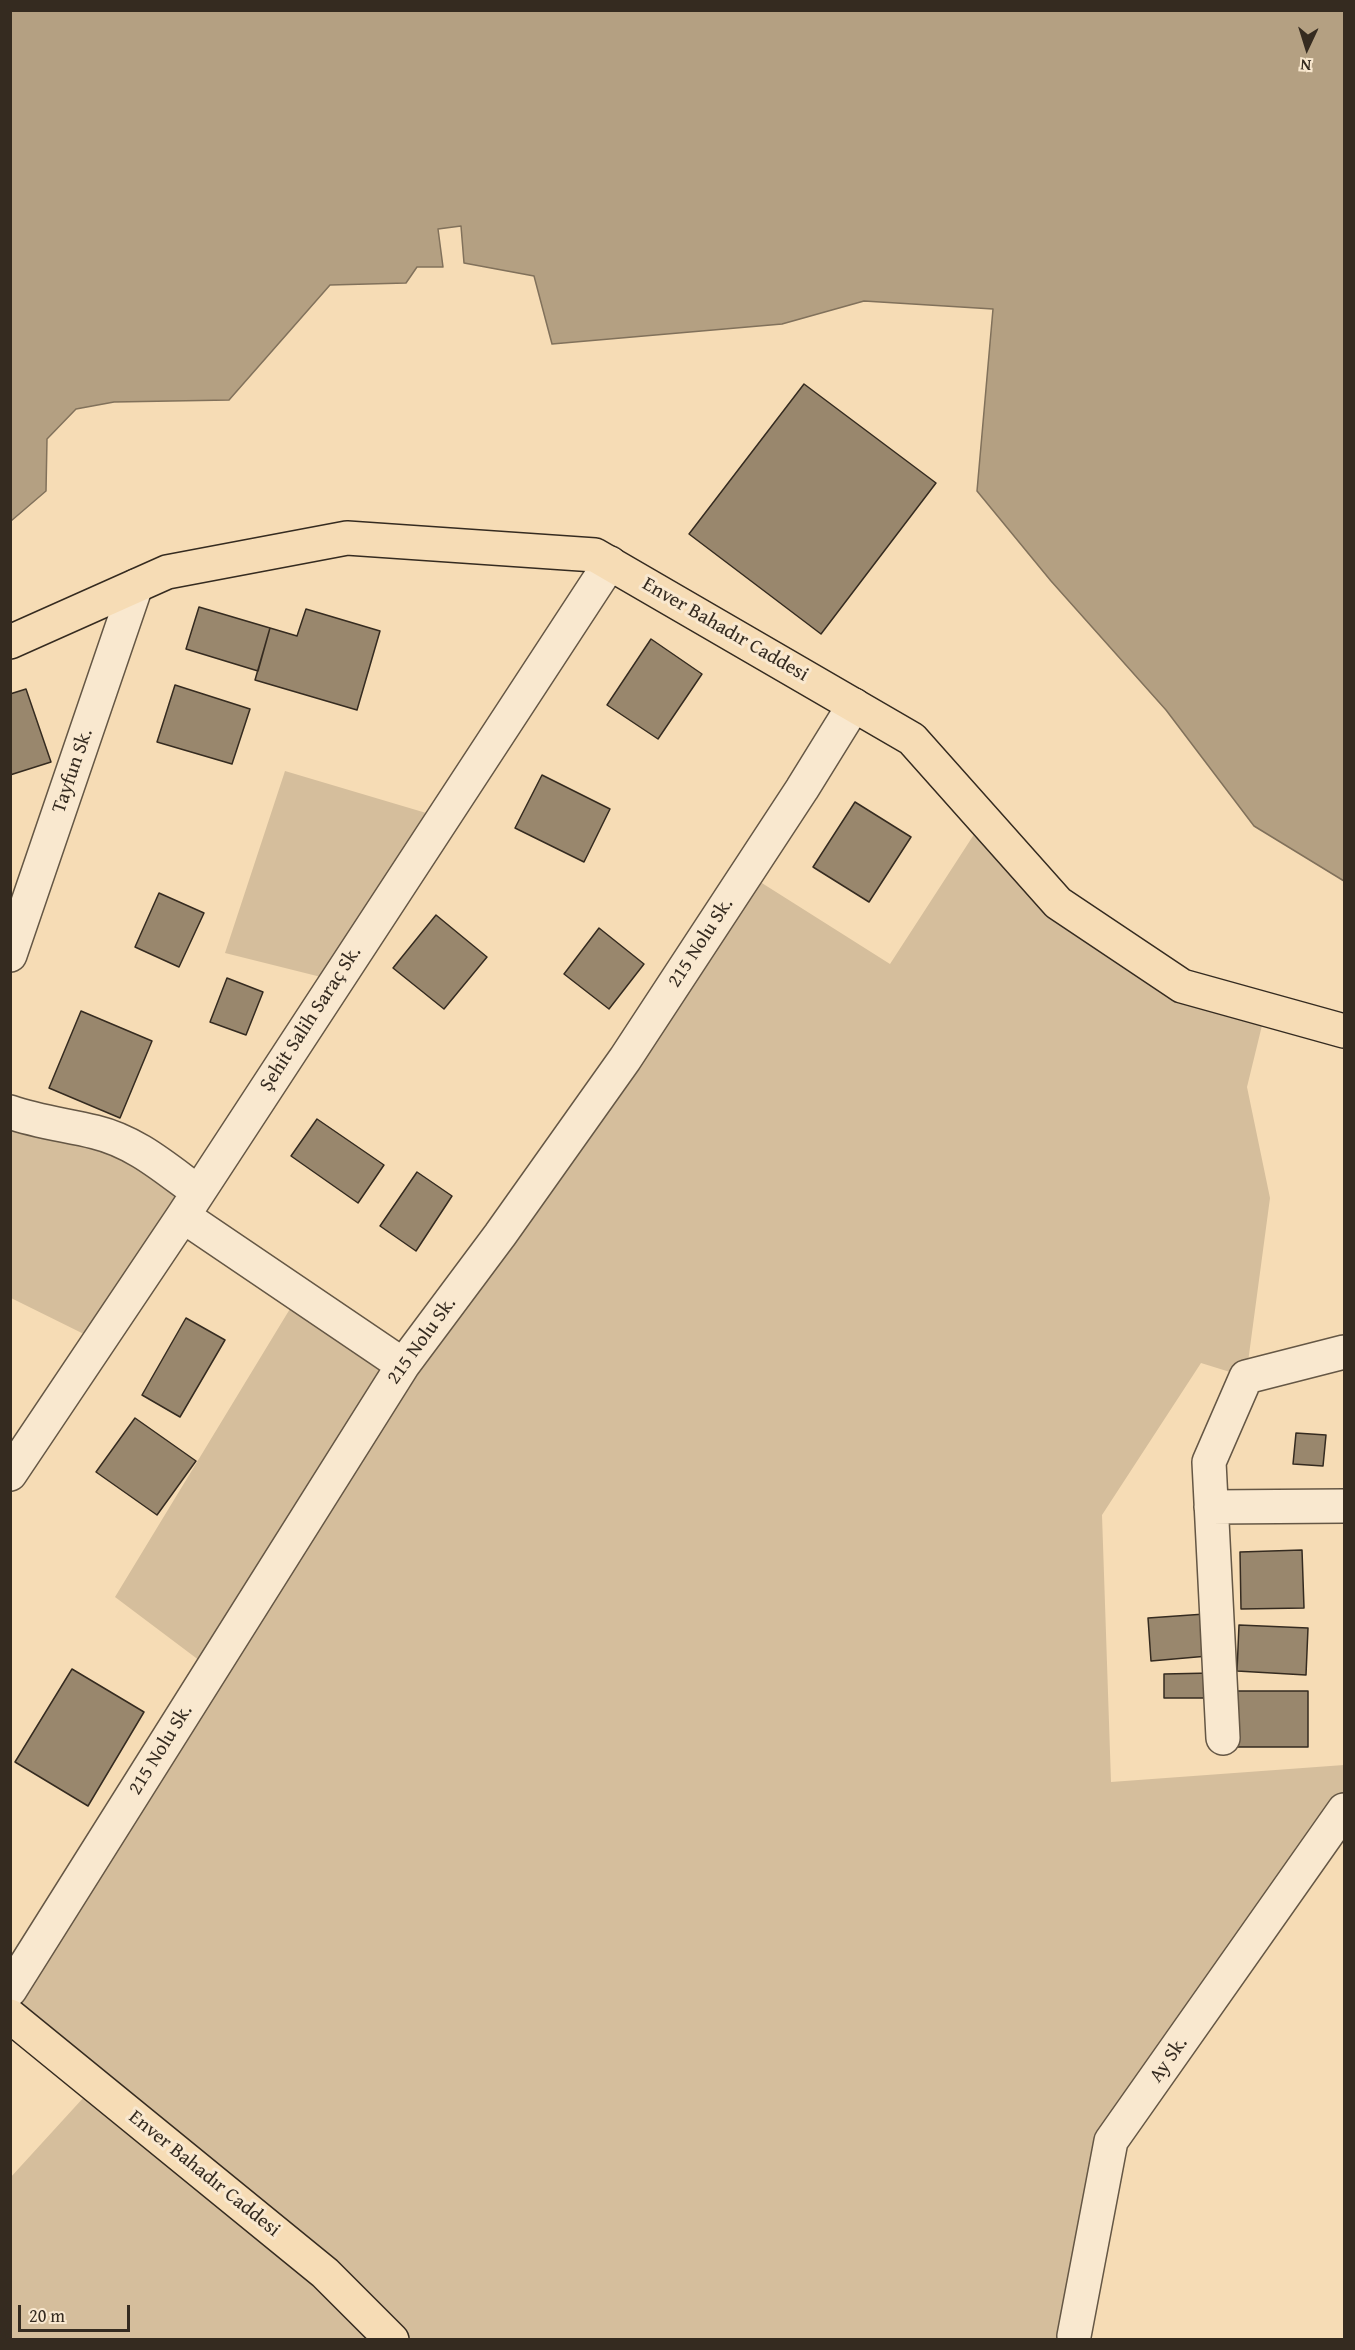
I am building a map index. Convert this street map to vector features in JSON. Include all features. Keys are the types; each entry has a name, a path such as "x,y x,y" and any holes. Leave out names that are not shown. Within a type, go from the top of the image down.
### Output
{"main road":[{"name":"Enver Bahadır Caddesi","path":"10,642 167,572 347,538 595,555 912,739 1058,903 1172,980 1182,986 1344,1031"},
{"name":"Enver Bahadır Caddesi","path":"10,2016 326,2273 392,2340"}],"street":[{"name":"Şehit Salih Saraç Sk.","path":"10,1474 610,564"},
{"name":"Tayfun Sk.","path":"10,956 136,586"},
{"name":"215 Nolu Sk.","path":"10,1990 403,1365 500,1235 625,1059 802,789 854,705"},
{"path":"10,1112 30,1119 97,1132 142,1150 190,1204 403,1365"},
{"path":"1223,1738 1209,1462 1246,1377 1344,1352"},
{"path":"1210,1507 1344,1506"},
{"name":"Ay Sk.","path":"1074,2338 1111,2141 1344,1810"}],"shaded area":[{"path":"11,10 1344,11 1344,881 1254,826 1166,710 1051,581 977,491 993,309 864,301 782,324 552,344 534,276 464,263 461,226 438,229 443,267 417,267 406,283 330,285 229,400 114,402 76,409 47,439 46,491 11,521"},
{"path":"285,771 443,818 337,981 225,953"},
{"path":"984,819 1182,986 1266,1009 1247,1087 1270,1198 1246,1377 1201,1363 1102,1515 1111,1782 1344,1765 1344,1810 1111,2141 1068,2340 11,2339 10,2178 95,2085 11,2016 212,1670 115,1597 299,1294 403,1364 746,873 890,964"},
{"path":"10,1112 198,1192 98,1341 11,1298"}],"building":[{"path":"804,384 936,483 821,634 689,534"},
{"path":"199,607 270,628 258,671 186,649"},
{"path":"306,609 380,631 357,710 255,680 270,628 297,636"},
{"path":"651,639 702,674 658,739 607,705"},
{"path":"175,685 250,709 232,764 157,742"},
{"path":"26,689 51,762 10,775 10,694"},
{"path":"542,775 610,809 584,862 515,828"},
{"path":"855,802 911,837 869,902 813,867"},
{"path":"159,893 204,913 179,967 135,947"},
{"path":"436,915 487,957 444,1009 393,968"},
{"path":"599,928 644,964 609,1009 564,974"},
{"path":"227,978 263,992 246,1035 210,1022"},
{"path":"81,1011 152,1041 120,1118 49,1088"},
{"path":"317,1119 384,1165 358,1203 291,1156"},
{"path":"417,1172 452,1196 416,1251 380,1226"},
{"path":"186,1318 225,1340 180,1417 142,1395"},
{"path":"135,1418 196,1461 157,1515 96,1472"},
{"path":"1296,1433 1326,1435 1323,1466 1293,1464"},
{"path":"1302,1550 1304,1608 1241,1609 1240,1552"},
{"path":"1205,1614 1208,1656 1151,1661 1148,1618"},
{"path":"1239,1625 1308,1628 1306,1675 1237,1671"},
{"path":"72,1669 144,1712 88,1806 15,1762"},
{"path":"1212,1673 1213,1698 1164,1698 1164,1674"},
{"path":"1237,1691 1308,1691 1308,1747 1237,1747"}]}
